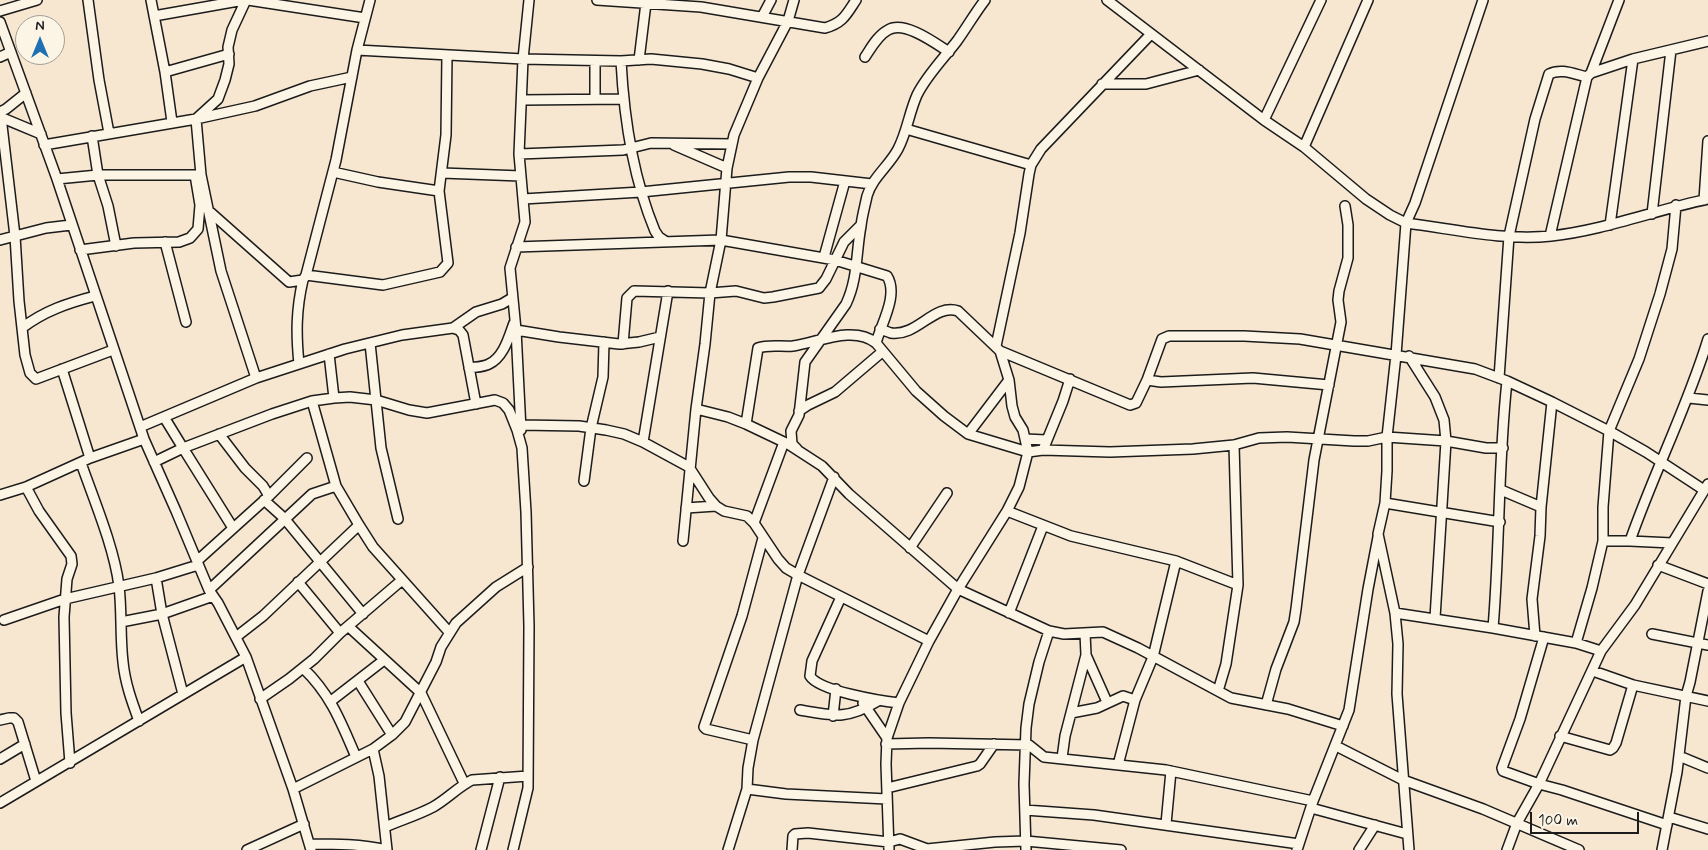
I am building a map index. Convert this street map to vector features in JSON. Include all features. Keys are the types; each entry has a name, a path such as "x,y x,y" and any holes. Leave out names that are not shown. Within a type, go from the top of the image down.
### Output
{"street":[{"path":"0,11 37,0"},
{"path":"88,0 99,80 109,133"},
{"path":"151,0 165,72 172,122"},
{"path":"154,16 246,0 286,3 365,18"},
{"path":"80,250 179,242 190,238 198,229 200,206 196,120 218,99 229,64 228,47 232,30 246,0"},
{"path":"298,364 296,331 298,304 333,172 357,50 370,0"},
{"path":"513,850 525,806 528,776 528,567 515,324 510,268 525,222 519,154 523,59 528,0"},
{"path":"597,0 630,1 646,4 702,4 825,28 836,25 844,19 856,0"},
{"path":"762,17 771,0"},
{"path":"683,541 689,466 710,293 720,240 727,168 734,135 758,78 788,22 794,0"},
{"path":"798,450 792,444 791,431 799,411 805,362 850,296 856,267 860,226 872,184 890,163 904,137 916,97 923,84 949,52 985,0"},
{"path":"1107,0 1264,120 1304,147 1366,200 1406,223 1509,236 1550,236 1589,230 1652,214 1706,199 1708,140"},
{"path":"1264,120 1321,0"},
{"path":"1304,147 1368,0"},
{"path":"1025,810 1094,815 1166,824 1298,847 1312,805 1349,710 1353,692 1363,615 1385,503 1387,437 1396,355 1406,223 1415,203 1483,0"},
{"path":"1550,236 1589,75 1619,0"},
{"path":"639,60 646,4"},
{"path":"0,22 57,179 144,439 211,593 246,657 293,789 311,847 344,844 387,850 379,776 373,749"},
{"path":"864,57 881,35 888,29 897,26 927,38 949,52"},
{"path":"889,846 886,741 899,703 929,641 958,589 1007,511 1019,487 1028,452 1023,430 1015,417 1009,380 998,348 1031,165 1041,149 1151,34"},
{"path":"1493,628 1500,522 1509,236 1535,119 1548,74 1560,71 1589,75 1633,59 1708,41"},
{"path":"357,50 523,59 621,62 651,59 702,64 729,69 758,78"},
{"path":"1652,214 1671,50"},
{"path":"0,57 11,52"},
{"path":"165,72 229,54"},
{"path":"209,211 290,282 318,276 383,285 440,272 448,263 439,191 446,135 447,55"},
{"path":"1610,225 1633,59"},
{"path":"594,61 595,99"},
{"path":"621,62 623,99 641,192 655,231 666,241"},
{"path":"1102,84 1146,84 1199,70"},
{"path":"44,145 172,122 196,120 255,106 310,86 352,77"},
{"path":"0,115 26,93"},
{"path":"522,100 623,99"},
{"path":"0,115 41,134"},
{"path":"0,115 15,236 25,355 33,377 36,379 114,350"},
{"path":"906,129 1031,165"},
{"path":"92,136 98,175 108,206 116,246"},
{"path":"519,154 623,150 652,143 732,144"},
{"path":"670,143 727,168"},
{"path":"333,172 378,182 439,191"},
{"path":"442,173 521,176"},
{"path":"57,179 98,175 198,175"},
{"path":"198,175 209,211 222,270 256,378"},
{"path":"523,199 641,192 788,177 872,184"},
{"path":"824,257 845,181"},
{"path":"1266,705 1276,669 1295,616 1318,438 1341,322 1339,290 1348,258 1348,225 1345,206"},
{"path":"1576,643 1603,541 1609,432 1639,359 1660,294 1672,249 1676,206"},
{"path":"0,240 46,228 71,225"},
{"path":"623,344 627,298 634,291 710,293 736,290 764,298 819,288 826,279 844,242 860,226"},
{"path":"214,235 230,230"},
{"path":"516,247 720,240 824,257 876,272 887,276 890,280 891,293 889,305 876,343"},
{"path":"165,242 186,322"},
{"path":"309,264 318,276"},
{"path":"644,442 668,291"},
{"path":"22,328 53,309 95,296"},
{"path":"453,328 476,312 502,304 512,298"},
{"path":"502,304 515,324 623,344 660,337"},
{"path":"880,329 891,333 908,331 942,311 958,311 998,348 1130,405 1136,403 1147,380 1162,339 1170,336 1283,338 1409,356 1475,369 1503,379 1552,402 1609,432 1660,462 1705,493 1634,605 1601,651 1539,784 1517,823 1507,850"},
{"path":"469,368 489,364 497,359 515,324"},
{"path":"140,427 256,378 329,354 402,335 453,328 459,330 463,335 476,404"},
{"path":"746,424 758,348 763,346 793,346 838,336 861,336 869,337 876,343 916,391 968,434 1028,452 1043,450 1110,452 1193,449 1234,445 1259,438 1287,437 1354,441 1387,437 1446,440 1486,448 1503,448"},
{"path":"1630,541 1645,498 1689,398 1708,338"},
{"path":"584,481 591,428 603,377 604,342"},
{"path":"370,343 381,448 398,519"},
{"path":"799,411 835,392 882,352"},
{"path":"329,354 334,398"},
{"path":"1409,356 1435,397 1444,420 1446,440 1435,618"},
{"path":"62,369 90,458"},
{"path":"1147,380 1161,382 1253,378 1329,386"},
{"path":"1043,450 1070,379"},
{"path":"968,434 1009,380"},
{"path":"154,462 183,448 272,414 312,401 350,397 376,400 421,413 495,400 503,403 509,410 522,448"},
{"path":"1689,398 1708,400"},
{"path":"312,401 336,486 358,525 373,547 449,632"},
{"path":"1552,402 1541,507 1540,536 1532,599 1540,636 1520,719 1502,768 1504,772 1539,784 1668,821 1708,829"},
{"path":"696,409 746,424 784,442 822,466 849,494 958,589 1049,631 1064,634 1103,632 1231,698 1288,709 1343,726"},
{"path":"164,417 233,528"},
{"path":"521,426 579,426 624,434 644,442 689,466 709,498 724,512 747,516 754,523 782,564 798,575 929,641"},
{"path":"219,434 245,468 271,493 275,510 284,518 363,614"},
{"path":"0,495 26,487 90,458 144,439"},
{"path":"1026,439 1046,440"},
{"path":"754,523 784,442"},
{"path":"1218,691 1226,664 1238,585 1234,445"},
{"path":"4,620 65,599 156,578 198,563 308,458"},
{"path":"81,463 101,519 116,570 119,586 123,662 128,688 139,721"},
{"path":"121,622 162,614 211,593 284,518 318,490 332,473"},
{"path":"728,850 747,789 748,768 753,740 798,575 834,477"},
{"path":"318,490 336,486"},
{"path":"26,487 39,511 71,556 72,564 67,579 65,599 66,713 70,763"},
{"path":"1501,490 1541,507"},
{"path":"910,548 947,492"},
{"path":"271,493 275,510"},
{"path":"1385,503 1500,522"},
{"path":"686,508 716,506"},
{"path":"1007,511 1071,536 1176,562 1238,585"},
{"path":"236,637 263,616 358,525"},
{"path":"1009,613 1043,526"},
{"path":"1378,534 1395,613 1398,652 1397,694 1409,850"},
{"path":"753,740 704,727 742,616 763,538"},
{"path":"1603,541 1672,543"},
{"path":"1118,766 1136,700 1153,657 1176,562"},
{"path":"1658,565 1708,584"},
{"path":"293,789 373,749 406,722 449,632 456,623 496,587 528,567"},
{"path":"156,578 162,614 183,694"},
{"path":"260,699 303,668 340,633 402,580"},
{"path":"298,582 340,633"},
{"path":"1662,850 1679,756 1686,696 1708,591"},
{"path":"841,597 812,661 810,676 813,681 824,687 878,701 899,703"},
{"path":"1395,613 1540,636 1576,643 1601,651"},
{"path":"349,626 421,693 464,783"},
{"path":"1026,846 1026,744 1029,704 1049,631"},
{"path":"1062,758 1064,736 1086,654 1085,633"},
{"path":"1652,634 1708,645"},
{"path":"1086,654 1107,702"},
{"path":"0,803 246,657"},
{"path":"331,701 384,660"},
{"path":"303,668 322,688 331,701 356,757"},
{"path":"1593,671 1633,684 1708,701"},
{"path":"358,681 392,735"},
{"path":"1560,736 1610,750 1614,748 1633,684"},
{"path":"833,716 836,689"},
{"path":"856,695 867,708 886,741"},
{"path":"1071,713 1097,708 1123,696 1136,700"},
{"path":"800,710 833,716 847,715 867,708 878,701"},
{"path":"0,720 14,718 18,722 36,781"},
{"path":"886,741 1026,744 1044,757 1171,771 1312,805 1407,834"},
{"path":"0,759 25,744"},
{"path":"887,788 977,766 994,744"},
{"path":"1336,746 1404,780 1517,823 1579,850"},
{"path":"1679,756 1708,768"},
{"path":"1166,824 1171,771"},
{"path":"385,828 432,808 464,783 472,780 528,776"},
{"path":"481,850 500,777"},
{"path":"747,789 786,794 887,799"},
{"path":"247,850 261,847 304,824"},
{"path":"1358,850 1376,825"},
{"path":"792,850 793,836 808,833 889,846"},
{"path":"889,846 893,840 900,839 931,849 995,842 1026,846 1121,850"}]}
